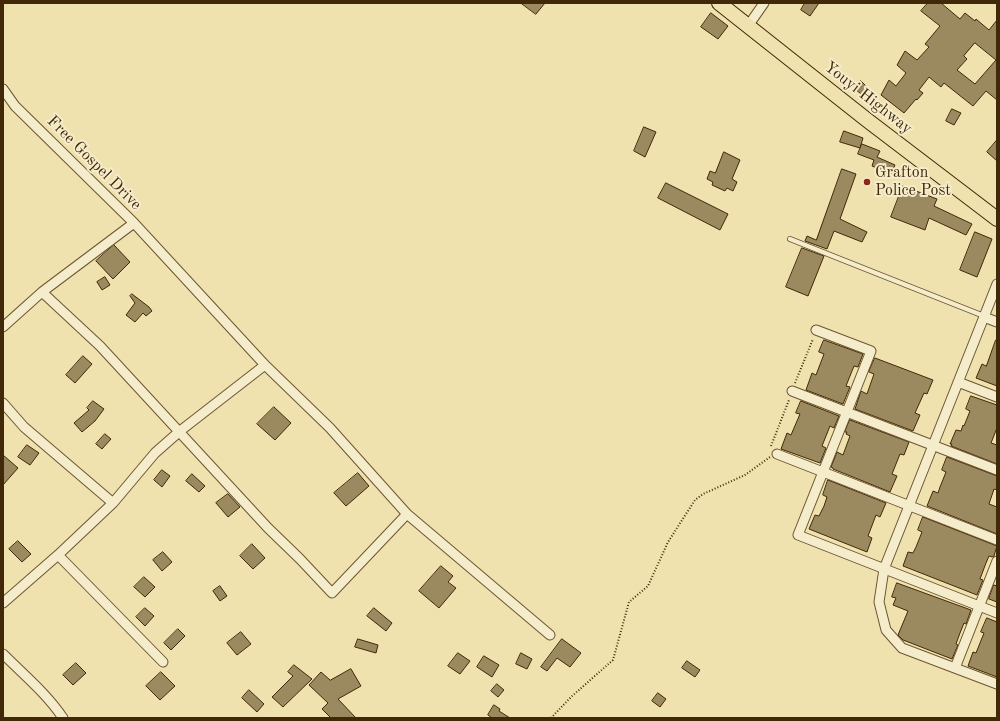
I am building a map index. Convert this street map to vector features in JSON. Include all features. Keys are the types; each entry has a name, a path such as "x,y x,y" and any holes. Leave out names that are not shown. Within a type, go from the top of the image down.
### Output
{"main road":[{"name":"Youyi Highway","path":"719,3 867,120 997,219"}],"street":[{"path":"748,26 764,3"},
{"name":"Free Gospel Drive","path":"3,89 15,106 134,223 42,292 3,327"},
{"path":"134,223 265,365 330,428 407,514 550,635"},
{"path":"997,284 884,569 879,602 886,630 902,648 997,684"},
{"path":"42,292 100,346 268,528 332,593 407,514"},
{"path":"984,316 997,322"},
{"path":"816,330 871,351 798,535 997,613"},
{"path":"3,604 113,503 155,453 180,431 265,365"},
{"path":"958,382 997,397"},
{"path":"792,391 997,470"},
{"path":"3,403 24,427 113,503"},
{"path":"777,454 997,540"},
{"path":"58,555 163,662"},
{"path":"954,668 997,561"},
{"path":"3,654 42,691 54,704 63,718"}],"lane":[{"path":"790,239 984,316"}],"path":[{"path":"551,718 571,697 613,660 629,602 648,586 668,542 695,500 703,494 745,475 767,459 777,454"}],"building":[{"path":"521,3 545,3 536,14"},
{"path":"805,3 819,3 810,16 801,10"},
{"path":"928,3 941,3 960,19 965,13 975,21 976,19 989,30 997,20 997,100 986,91 973,106 944,83 941,87 929,77 919,90 923,93 904,113 881,95 889,80 896,86 906,73 897,65 905,51 917,60 929,47 925,44 940,26 921,11","holes":["975,43 996,60 975,84 957,70 967,59 964,56"]},
{"path":"711,13 728,26 718,39 701,27"},
{"path":"861,81 867,87 861,94 854,88"},
{"path":"952,109 961,113 954,125 946,121"},
{"path":"644,127 656,132 645,157 634,151"},
{"path":"844,131 863,138 860,148 840,142"},
{"path":"997,140 997,161 987,152"},
{"path":"862,144 880,151 877,157 895,165 891,174 872,166 874,160 858,154"},
{"path":"724,152 740,160 732,179 737,182 733,191 727,188 725,191 712,185 713,182 707,179 710,171 715,173"},
{"path":"842,169 856,174 840,219 867,232 862,242 834,231 827,249 805,241 807,236 816,240"},
{"path":"666,183 728,214 720,230 658,198"},
{"path":"903,186 937,199 934,206 972,224 966,235 929,218 925,230 891,217"},
{"path":"975,232 992,239 977,277 960,270"},
{"path":"114,245 130,262 113,279 96,261"},
{"path":"802,248 824,256 808,296 786,287"},
{"path":"105,277 110,285 102,290 97,282"},
{"path":"132,294 152,311 146,316 143,313 135,322 126,315 135,303 130,296"},
{"path":"824,340 863,354 858,367 854,366 846,386 850,387 843,404 806,390 812,373 816,375 824,354 819,352"},
{"path":"996,340 997,386 976,378 982,364 986,366"},
{"path":"83,356 92,364 75,383 66,375"},
{"path":"875,358 933,380 927,394 924,393 915,413 920,415 913,431 855,409 861,391 867,394 874,374 869,372"},
{"path":"971,396 997,405 997,428 991,443 997,445 997,464 951,446 952,444 950,444 956,430 961,431 963,425 964,426 970,411 966,409"},
{"path":"93,401 104,409 95,421 82,432 74,423 89,410 87,408"},
{"path":"801,401 839,416 834,428 830,426 822,446 826,448 820,463 781,449 787,433 791,435 800,414 796,413"},
{"path":"274,407 291,423 275,440 257,424"},
{"path":"850,420 909,442 904,455 900,454 892,474 897,476 890,492 831,467 837,452 843,455 850,436 846,434 847,432 845,432"},
{"path":"105,434 111,439 102,449 96,444"},
{"path":"27,445 39,453 30,465 18,457"},
{"path":"3,455 18,468 3,485"},
{"path":"947,457 997,476 997,490 994,489 989,504 997,507 997,534 927,506 933,491 938,493 946,472 942,470"},
{"path":"162,470 170,476 162,487 154,480"},
{"path":"358,473 369,486 346,506 334,493"},
{"path":"192,474 205,486 199,492 186,481"},
{"path":"828,480 886,503 880,517 876,515 868,536 872,538 867,552 809,529 815,515 819,516 824,506 827,497 823,495"},
{"path":"228,494 240,507 228,517 216,503"},
{"path":"923,517 997,546 994,556 989,556 986,563 980,579 983,580 977,595 903,566 908,552 913,553 916,547 922,532 918,530"},
{"path":"18,541 31,554 22,562 9,549"},
{"path":"252,544 265,558 253,569 240,556"},
{"path":"163,552 172,562 162,571 153,560"},
{"path":"441,566 453,576 448,582 456,588 439,608 419,591"},
{"path":"144,577 155,587 145,597 134,587"},
{"path":"897,583 971,610 966,624 964,623 960,633 956,644 958,645 952,659 903,640 898,635 908,611 893,605 896,598 892,597"},
{"path":"994,585 997,586 997,602 989,599"},
{"path":"220,586 227,596 220,601 213,591"},
{"path":"145,608 154,616 145,626 136,617"},
{"path":"374,608 392,623 386,631 367,616"},
{"path":"987,618 997,622 997,677 968,666 973,652 976,653 984,633 981,632"},
{"path":"178,629 185,636 171,650 164,643"},
{"path":"241,632 251,644 237,655 227,643"},
{"path":"358,639 378,645 376,653 355,647"},
{"path":"562,639 581,653 570,667 557,658 547,671 541,667"},
{"path":"458,653 470,661 460,674 448,666"},
{"path":"521,653 532,659 527,669 516,664"},
{"path":"484,656 499,665 492,677 477,667"},
{"path":"687,661 700,670 695,677 682,668"},
{"path":"76,663 86,673 73,685 63,675"},
{"path":"294,665 312,679 283,707 272,697 293,676 288,672"},
{"path":"351,669 361,686 338,699 356,718 331,718 322,709 328,703 309,685 321,672 330,680"},
{"path":"161,672 175,686 160,700 146,686"},
{"path":"497,684 504,690 498,697 491,691"},
{"path":"249,690 264,704 257,712 242,698"},
{"path":"658,693 666,699 660,707 652,701"},
{"path":"494,705 500,709 499,711 510,718 492,718 488,715"}],"place":[{"name":"Grafton Police Post","path":"867,182"}]}
